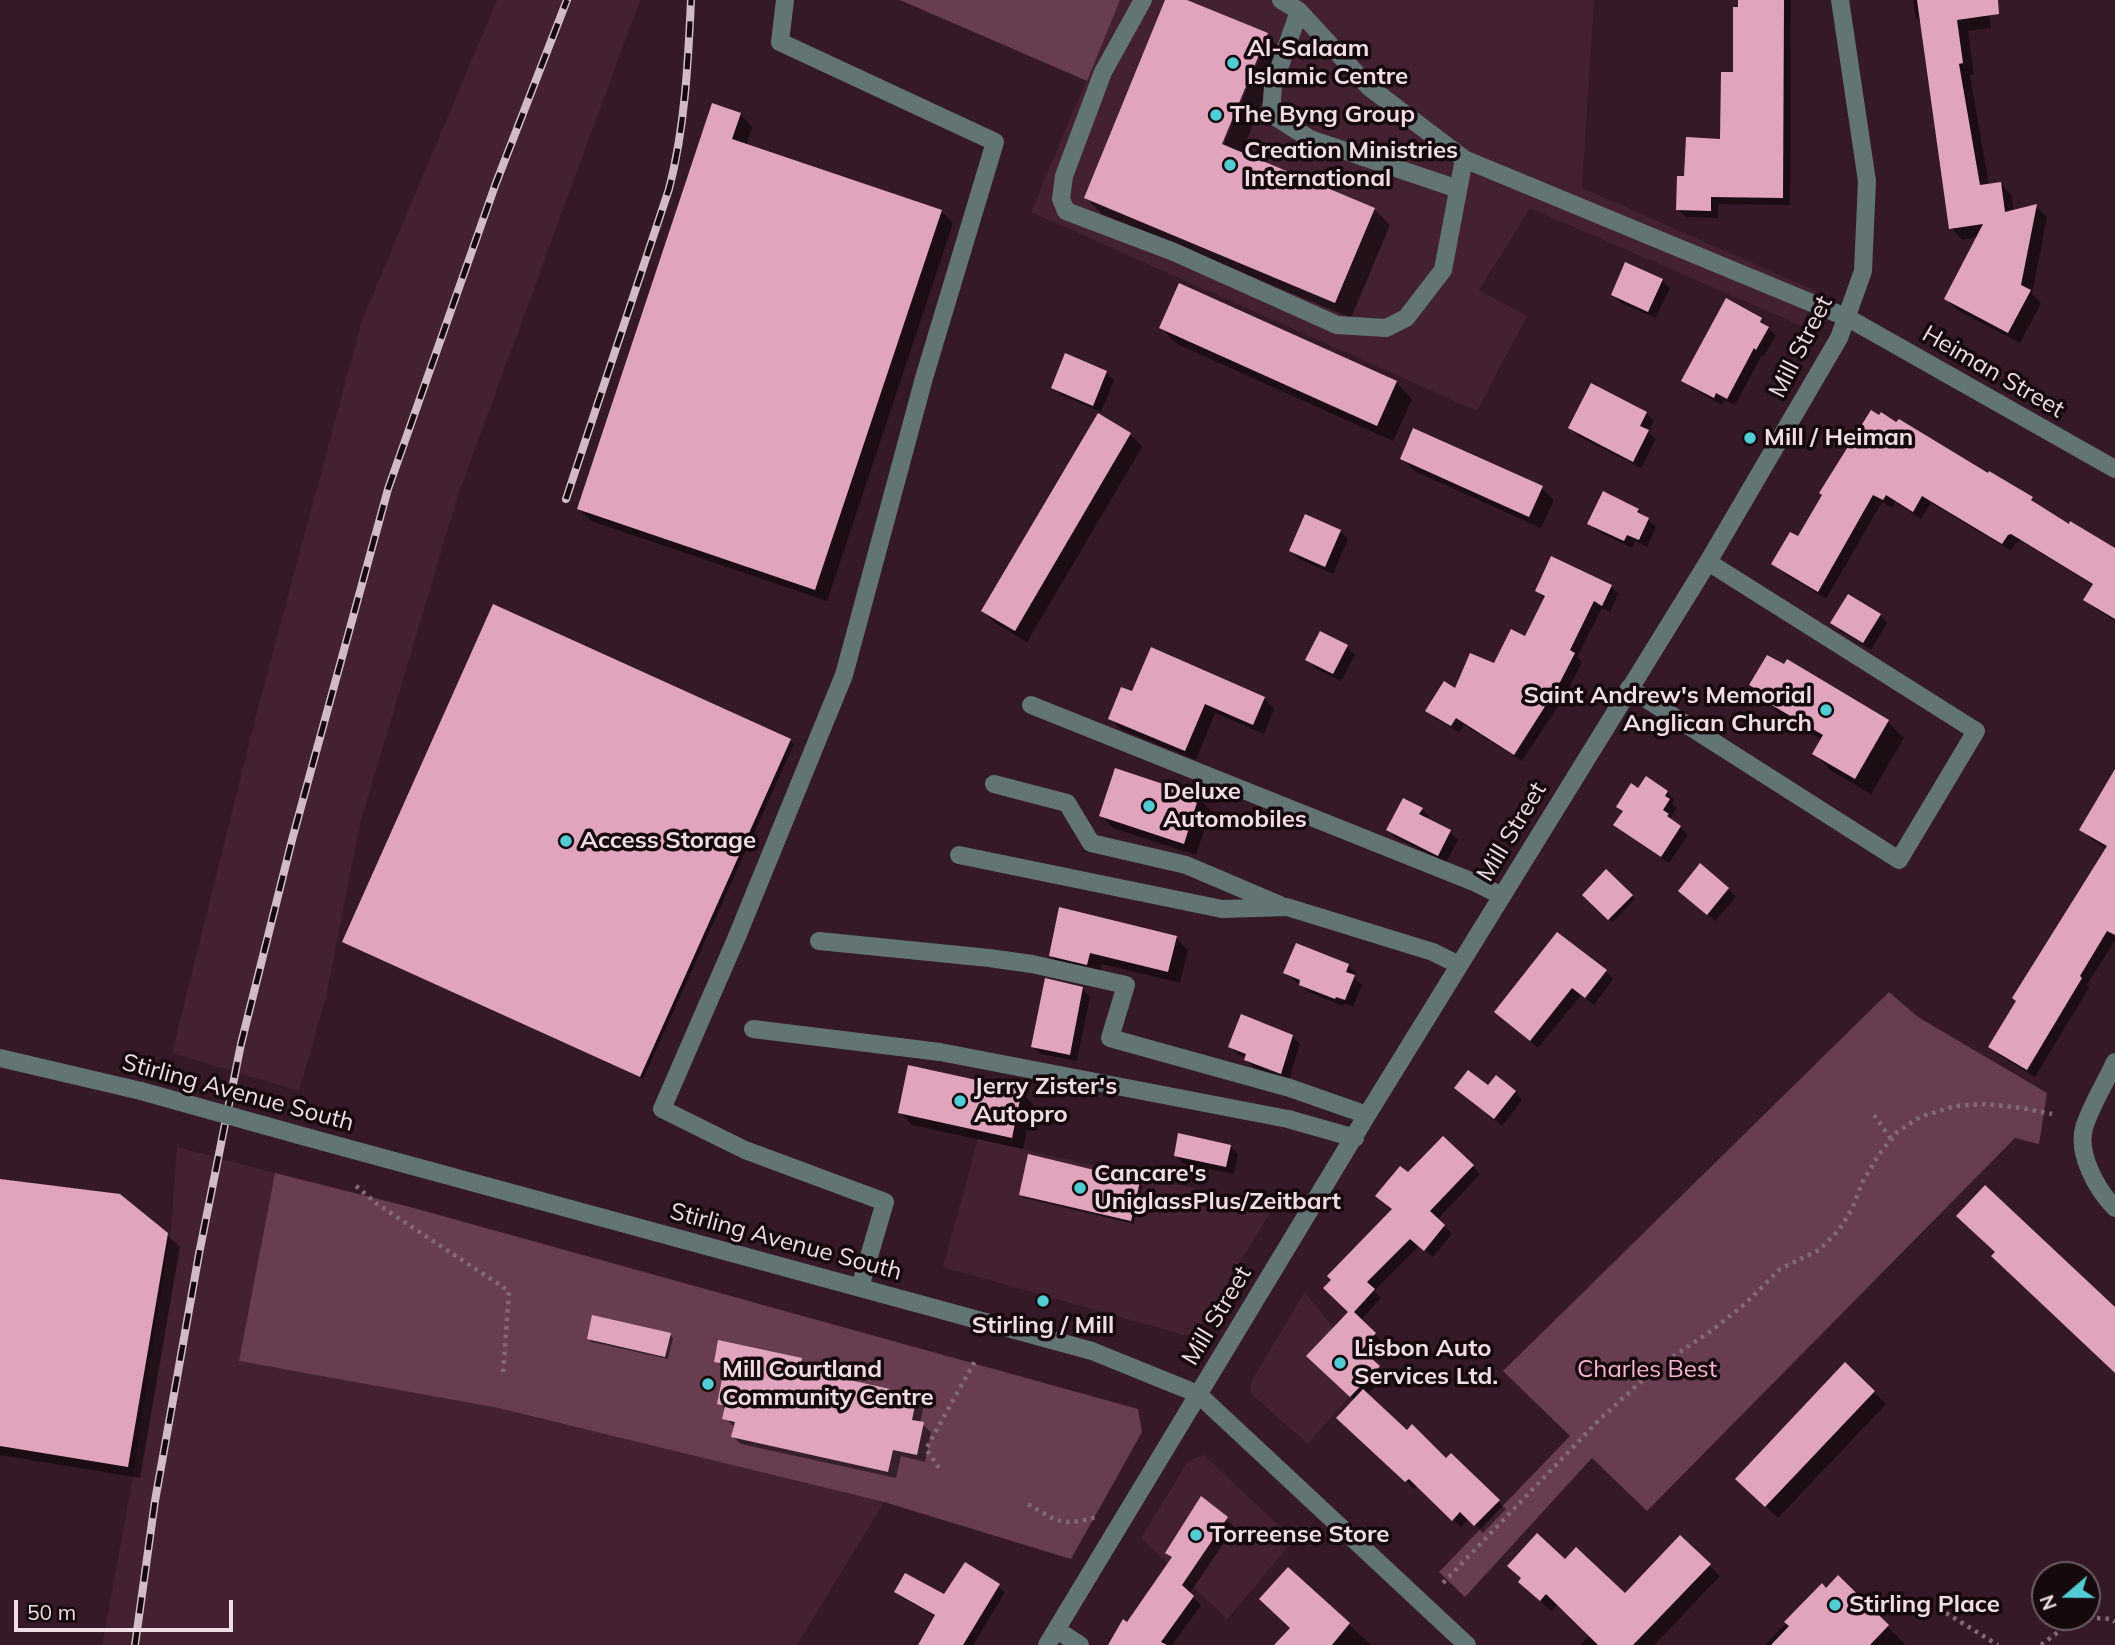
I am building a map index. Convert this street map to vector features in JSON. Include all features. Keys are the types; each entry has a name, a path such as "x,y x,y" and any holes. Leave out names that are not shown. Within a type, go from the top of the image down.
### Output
{"street":[{"path":"785,0 780,42 995,142 924,378 844,675 663,1109 745,1150 885,1202 860,1287"},
{"path":"1143,0 1103,72 1064,176 1061,200 1066,211 1174,252 1337,325 1386,328 1406,318 1443,270 1464,159"},
{"name":"Heiman Street","path":"1282,0 1299,11 1369,87 1464,159 1847,318 2115,469"},
{"name":"Mill Street","path":"1052,1637 1367,1115 1708,562 1835,344 1863,271 1867,181 1840,0"},
{"path":"1299,11 1273,86 1271,114 1310,139 1458,189"},
{"path":"1629,688 1899,860 1976,731 1708,562"},
{"path":"1031,705 1502,896"},
{"path":"995,784 1067,803 1091,843 1186,865 1287,907 1433,952 1459,965"},
{"path":"959,855 1222,909 1287,907"},
{"path":"819,941 1032,964 1126,985 1110,1038 1290,1088 1367,1115"},
{"path":"753,1029 940,1052 1288,1119 1355,1138"},
{"name":"Stirling Avenue South","path":"0,1058 141,1091 1092,1351 1198,1394 1466,1645"},
{"path":"2115,1062 2084,1129 2086,1163 2102,1195 2115,1208"},
{"path":"1052,1637 1080,1645"}],"path":[{"path":"1443,1583 1599,1420 1656,1368 1745,1304 1780,1269 1819,1250 1839,1230 1852,1209 1863,1181 1896,1132 1920,1117 1955,1105 1985,1104 2052,1114"},
{"path":"1874,1115 1891,1139"},
{"path":"356,1186 377,1204 509,1291 503,1374"},
{"path":"939,1468 926,1449 975,1361"},
{"path":"1028,1504 1058,1521 1071,1524 1097,1517"},
{"path":"1946,1612 1998,1645"},
{"path":"2041,1645 2060,1631"}],"shaded area":[{"path":"497,0 640,0 457,498 360,824 326,997 299,1091 172,1053 257,712 362,320"},
{"path":"1120,0 1594,0 1582,188 1816,291 1802,326 1530,208 1479,290 1527,316 1477,411 1031,212"},
{"path":"978,1139 1274,1206 1198,1332 1184,1335 943,1267"},
{"path":"177,1147 275,1173 240,1361 498,1408 884,1502 797,1645 102,1645 131,1488 171,1227"},
{"path":"1305,1292 1333,1328 1375,1367 1308,1444 1250,1393 1251,1382"},
{"path":"1204,1455 1294,1540 1227,1619 1141,1538 1188,1461"}],"green space":[{"path":"900,0 1120,0 1087,81"},
{"name":"Charles Best","path":"1889,992 1918,1017 2047,1093 2039,1144 2015,1138 1647,1511 1592,1458 1465,1597 1439,1572 1570,1436 1503,1371"},
{"name":"Mill Courtland Community Centre","path":"275,1173 410,1207 1138,1409 1142,1432 1071,1559 884,1502 498,1408 239,1361"}],"building":[{"path":"1165,0 1187,0 1268,33 1222,144 1375,208 1335,303 1084,198"},
{"path":"1738,0 1784,0 1783,198 1711,197 1711,211 1676,210 1677,176 1684,176 1686,137 1720,139 1721,72 1733,72 1733,7 1738,7"},
{"path":"1917,0 1998,0 1999,14 1957,20 1963,63 1959,64 1980,185 2001,182 2005,212 2037,204 2021,285 2031,290 2008,333 1944,299 1983,224 1949,229"},
{"path":"712,103 741,113 732,139 942,210 815,590 577,509"},
{"path":"1625,262 1663,279 1648,312 1611,295"},
{"path":"1179,283 1397,381 1377,426 1159,328"},
{"path":"1726,298 1762,318 1760,322 1769,327 1756,350 1754,348 1727,399 1716,393 1714,398 1681,381"},
{"path":"1065,353 1107,371 1093,406 1051,388"},
{"path":"1591,383 1647,412 1640,426 1649,430 1633,462 1568,428"},
{"path":"1871,410 1879,415 1881,412 1896,422 1899,419 2033,497 2031,500 2069,524 2070,521 2115,548 2115,619 2083,600 2093,584 2011,534 2002,544 1922,496 1913,512 1886,495 1883,500 1873,495 1818,592 1771,564 1790,532 1798,536 1822,495 1819,493"},
{"path":"1098,413 1131,433 1015,631 981,611"},
{"path":"1413,428 1543,486 1529,517 1400,459"},
{"path":"1603,491 1639,509 1637,512 1649,518 1639,540 1627,535 1624,541 1587,524"},
{"path":"1305,514 1341,530 1325,567 1289,551"},
{"path":"1551,556 1612,585 1602,606 1594,601 1570,650 1575,653 1558,686 1514,755 1456,718 1451,726 1425,711 1444,681 1455,688 1470,653 1494,663 1511,629 1525,636 1545,596 1535,591"},
{"path":"1848,594 1881,614 1863,643 1830,623"},
{"name":"Access Storage","path":"493,604 791,739 640,1077 342,942"},
{"path":"1320,631 1348,645 1333,674 1305,660"},
{"path":"1151,647 1265,697 1253,725 1205,704 1185,751 1108,719 1121,687 1132,691"},
{"name":"Saint Andrew's Memorial Anglican Church","path":"1767,655 1784,664 1787,659 1889,720 1855,779 1812,754 1823,735 1763,700 1766,695 1749,685"},
{"name":"Deluxe Automobiles","path":"1115,768 1199,796 1184,844 1099,816"},
{"path":"2115,769 2115,935 2107,931 2027,1070 1988,1047 2016,1001 2012,998 2107,846 2079,830"},
{"path":"1646,776 1668,791 1665,796 1670,799 1663,810 1681,826 1661,857 1613,825 1623,811 1616,807 1631,783 1638,788"},
{"path":"1403,798 1423,808 1419,814 1451,830 1438,856 1386,830"},
{"path":"1700,863 1729,888 1707,915 1678,891"},
{"path":"1606,869 1633,895 1608,920 1582,895"},
{"path":"1059,907 1177,936 1168,972 1090,953 1087,965 1049,956"},
{"path":"1557,932 1607,970 1585,998 1572,988 1530,1041 1494,1012"},
{"path":"1296,943 1349,964 1346,972 1355,975 1345,1000 1335,999 1299,985 1300,980 1283,973"},
{"path":"1045,978 1083,987 1070,1055 1031,1047"},
{"path":"1241,1014 1293,1035 1281,1074 1244,1060 1246,1054 1228,1047"},
{"name":"Jerry Zister's Autopro","path":"908,1065 1022,1090 1012,1138 898,1113"},
{"path":"1468,1070 1488,1085 1496,1075 1516,1091 1494,1119 1454,1088"},
{"path":"1178,1133 1231,1145 1226,1167 1174,1156"},
{"path":"1443,1136 1474,1165 1430,1211 1445,1225 1424,1251 1410,1239 1367,1282 1375,1289 1354,1312 1376,1333 1362,1350 1380,1366 1350,1397 1306,1356 1348,1312 1323,1288 1331,1280 1327,1276 1392,1209 1375,1196 1400,1166 1408,1172"},
{"name":"Cancare's UniglassPlus/Zeitbart","path":"1028,1154 1140,1181 1131,1221 1019,1195"},
{"path":"0,1179 120,1194 168,1233 128,1467 0,1446"},
{"path":"1985,1185 2115,1307 2115,1373 1991,1256 1995,1252 1956,1216"},
{"path":"592,1315 671,1333 665,1357 587,1339"},
{"path":"718,1340 802,1358 800,1369 917,1395 912,1420 924,1422 917,1455 893,1450 888,1472 731,1437 735,1422 722,1419 725,1406 717,1404 725,1364 714,1362"},
{"path":"1845,1362 1875,1391 1765,1507 1735,1479"},
{"path":"1363,1389 1407,1430 1412,1424 1446,1458 1451,1453 1500,1500 1474,1526 1460,1512 1452,1521 1409,1479 1405,1482 1336,1418"},
{"path":"1201,1496 1228,1517 1182,1585 1194,1596 1161,1642 1167,1645 1108,1645 1123,1619 1127,1622 1172,1557 1165,1553"},
{"path":"1537,1533 1565,1559 1576,1547 1625,1593 1680,1535 1711,1564 1633,1645 1598,1645 1546,1594 1540,1601 1518,1582 1521,1578 1507,1566"},
{"path":"965,1562 1000,1584 963,1645 918,1645 935,1615 894,1592 905,1573 944,1594"},
{"path":"1288,1567 1350,1623 1332,1645 1274,1645 1290,1628 1259,1599"},
{"name":"Stirling Place","path":"1838,1575 1889,1625 1870,1645 1771,1645 1789,1626 1784,1622 1822,1583 1826,1588"}],"railway":[{"path":"135,1645 155,1501 199,1254 241,1044 292,840 388,489 496,183 567,0"},
{"path":"566,499 669,189 682,119 691,0"}],"place":[{"name":"Al-Salaam Islamic Centre","path":"1233,63"},
{"name":"The Byng Group","path":"1216,115"},
{"name":"Creation Ministries International","path":"1230,165"},
{"name":"Mill / Heiman","path":"1750,438"},
{"name":"Saint Andrew's Memorial Anglican Church","path":"1826,710"},
{"name":"Deluxe Automobiles","path":"1149,806"},
{"name":"Access Storage","path":"566,841"},
{"name":"Jerry Zister's Autopro","path":"960,1101"},
{"name":"Cancare's UniglassPlus/Zeitbart","path":"1080,1188"},
{"name":"Stirling / Mill","path":"1043,1301"},
{"name":"Lisbon Auto Services Ltd.","path":"1340,1363"},
{"name":"Mill Courtland Community Centre","path":"708,1384"},
{"name":"Torreense Store","path":"1196,1535"},
{"name":"Stirling Place","path":"1835,1605"}]}
